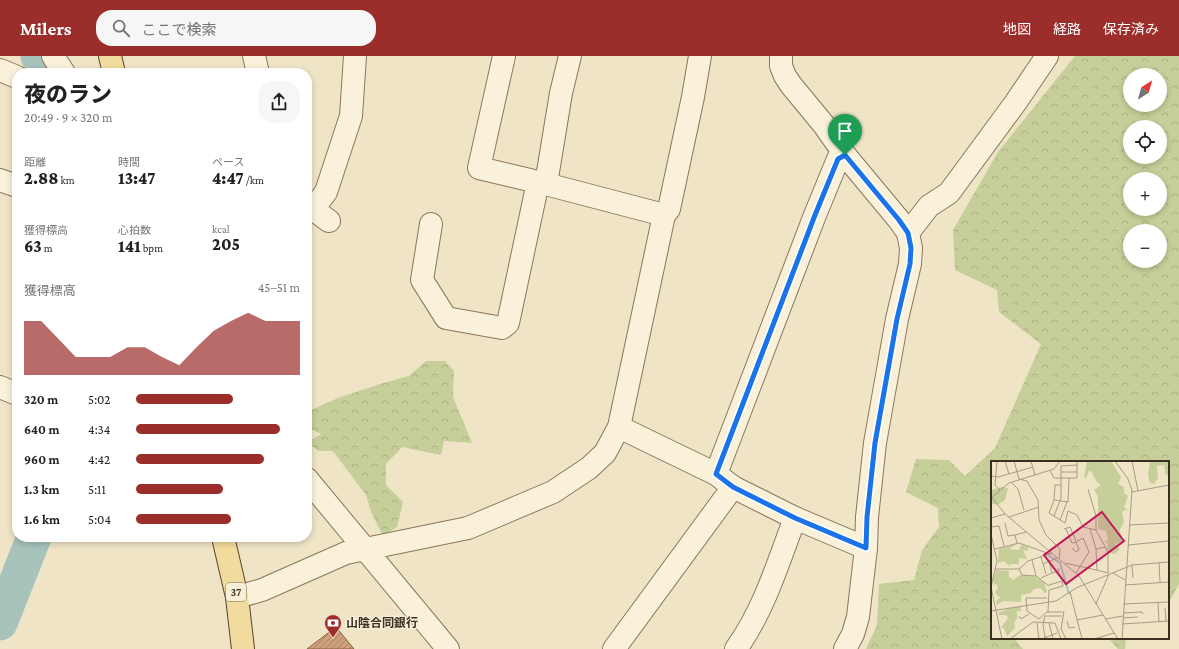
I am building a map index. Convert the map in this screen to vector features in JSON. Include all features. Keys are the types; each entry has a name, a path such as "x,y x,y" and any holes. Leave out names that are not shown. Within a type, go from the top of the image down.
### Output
{"main road":[{"path":"110,56 113,68"},
{"name":"37","path":"224,542 237,597 243,649"}],"street":[{"path":"53,56 61,68"},
{"path":"254,56 257,68"},
{"path":"316,211 326,192 352,116 355,56"},
{"path":"504,56 479,168 664,215"},
{"path":"432,224 422,280 446,318 502,328 508,323 542,183 570,56"},
{"path":"237,597 262,590 346,553 468,528 554,492 569,483 605,453 619,427 664,215 669,209 693,97 700,56"},
{"path":"781,56 781,66 791,85 824,125 845,155 899,220 908,233 911,248 910,264 897,319 875,443 867,517 866,548 858,617 853,634 845,649"},
{"path":"908,233 930,206 949,193 1016,102 1047,56"},
{"path":"0,70 12,75"},
{"path":"614,649 725,481 815,215 838,159 845,155"},
{"path":"0,180 12,184"},
{"path":"0,387 12,392"},
{"path":"619,427 795,518 866,548"},
{"path":"312,485 448,649"},
{"path":"736,649 751,626 767,592 795,518"}],"green space":[{"path":"1075,56 1179,56 1179,584 1169,602 1169,461 991,461 991,639 1015,639 1023,649 866,649 877,625 879,584 914,580 922,550 939,527 938,508 906,492 916,459 949,460 965,476 995,448 1041,344 999,312 997,290 955,270 953,230 998,152"},
{"path":"426,361 445,361 454,371 453,397 472,443 444,441 441,455 402,447 386,464 386,485 403,502 397,527 383,536 371,512 366,495 333,451 318,451 312,446 312,440 321,434 312,430 312,410 338,398 409,376"},
{"path":"1109,639 1126,639 1125,649 1118,649"}],"building":[{"name":"山陰合同銀行","path":"336,627 354,649 307,649"}],"waterway":[{"path":"38,56 46,68"},
{"path":"0,623 32,542"}],"place":[{"name":"山陰合同銀行","path":"333,638"}],"route":[{"path":"845,155 899,220 908,233 911,248 910,264 897,319 875,443 867,517 866,548 795,518 733,487 716,474 722,462 815,215 838,159 845,155"}]}
